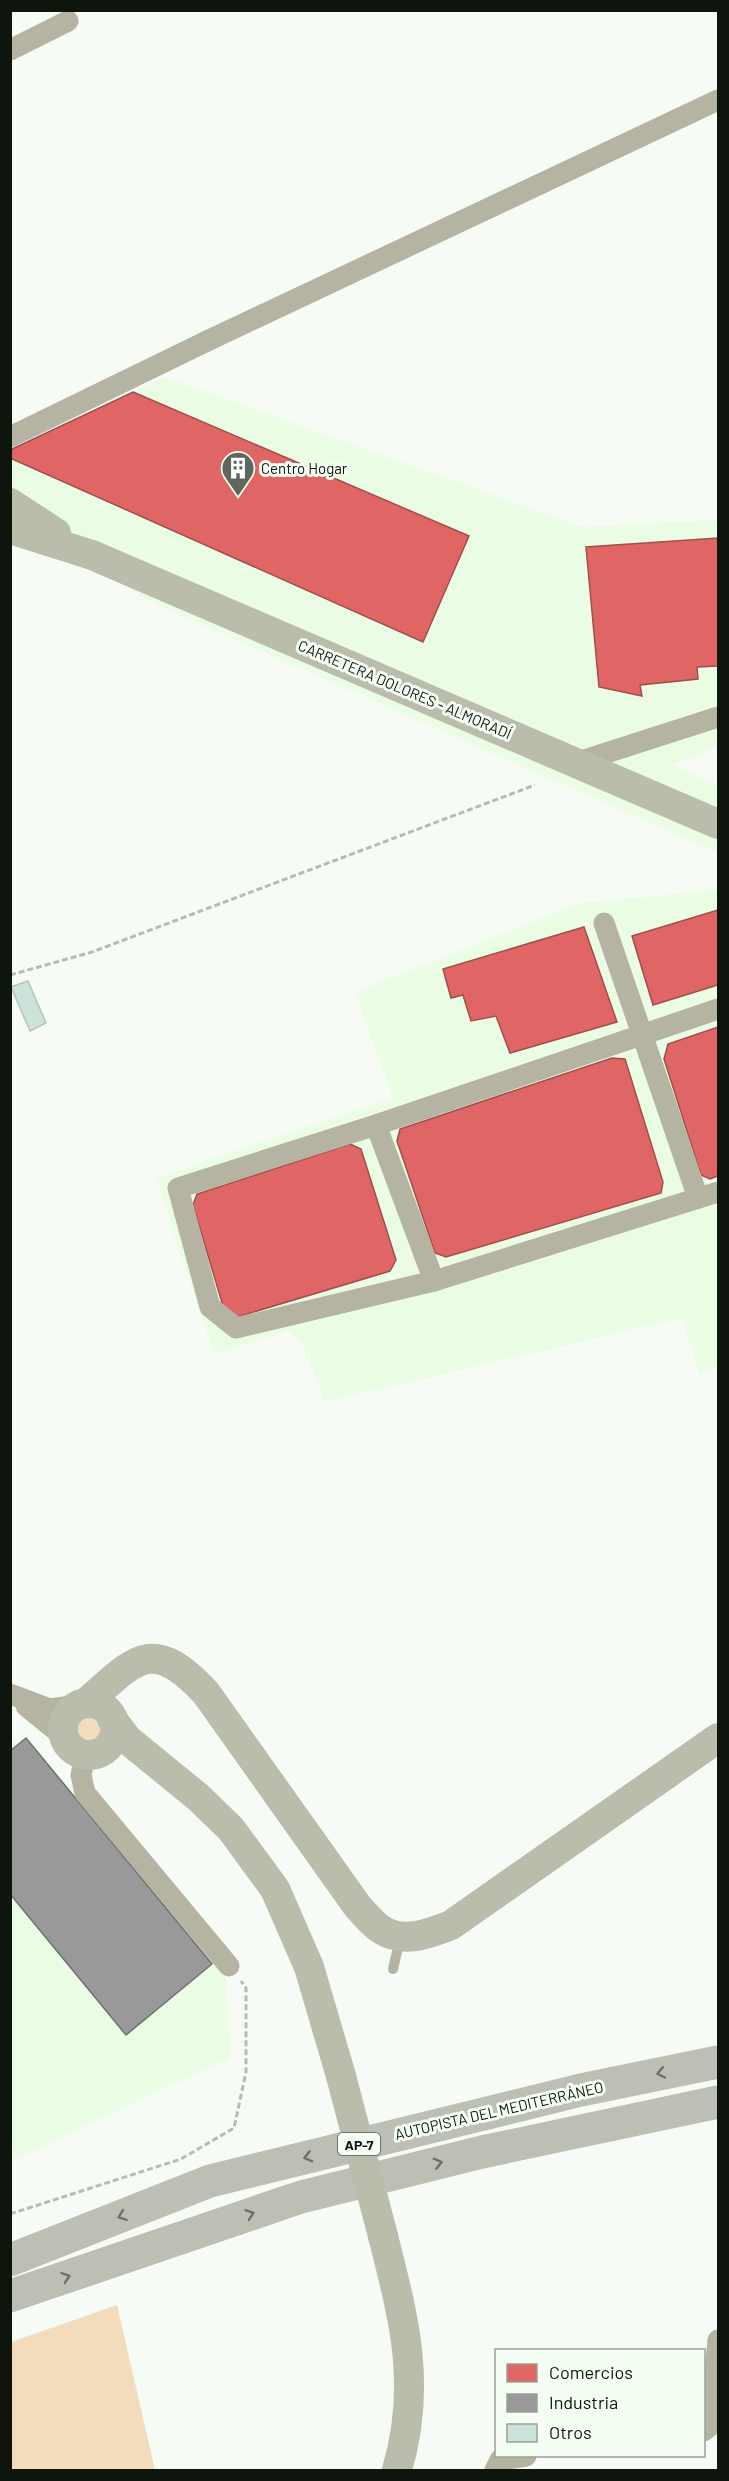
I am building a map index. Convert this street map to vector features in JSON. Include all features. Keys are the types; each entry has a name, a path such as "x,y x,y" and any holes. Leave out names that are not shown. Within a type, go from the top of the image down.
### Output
{"highway":[{"name":"AUTOPISTA DEL MEDITERRÁNEO","path":"10,2260 210,2181 548,2098 718,2062"},
{"name":"AP-7","path":"10,2296 301,2197 482,2152 718,2102"}],"street":[{"path":"10,50 68,21"},
{"path":"10,437 718,100"},
{"path":"10,503 92,555"},
{"path":"10,529 92,555"},
{"name":"CARRETERA DOLORES - ALMORADÍ","path":"92,555 718,824"},
{"path":"575,763 718,717"},
{"path":"604,923 698,1198"},
{"path":"718,1009 376,1125 178,1188 210,1307 236,1328 434,1281 718,1192"},
{"path":"376,1125 434,1281"},
{"path":"97,1710 123,1670 134,1663 147,1659 175,1664 206,1693 358,1907 382,1930 400,1936 426,1935 451,1925 718,1738"},
{"path":"10,1695 50,1709 97,1710"},
{"path":"10,1695 83,1748 119,1754 165,1771"},
{"path":"229,1966 85,1793 81,1775 83,1748 64,1721 72,1709 97,1710 128,1740 198,1797 231,1829 275,1889 309,1967 341,2076 406,2330 410,2369 410,2406 405,2445 397,2470"},
{"path":"83,1748 107,1747 114,1734 97,1710"},
{"path":"705,2430 710,2426 718,2340"},
{"path":"495,2470 500,2460 520,2457"}],"lane":[{"path":"393,1969 400,1936"}],"path":[{"path":"10,975 92,952 535,785"},
{"path":"10,2214 181,2159 234,2128 246,2072 246,1988 229,1966"}],"shaded area":[{"path":"165,377 582,527 718,520 718,746 673,765 718,785 718,853 144,599 63,539 11,489 10,450"},
{"path":"718,890 718,1368 699,1373 682,1318 325,1402 302,1343 288,1331 214,1354 156,1178 393,1098 355,992 580,903"},
{"path":"89,1718 97,1721 100,1729 97,1737 89,1740 81,1737 78,1729 81,1721"},
{"path":"10,1734 226,1978 230,2057 16,2159 10,2156"},
{"path":"117,2305 155,2470 11,2470 11,2342"}],"building: Comercios":[{"name":"Centro Hogar","path":"133,392 469,536 423,642 10,458 10,450"},
{"path":"718,538 718,666 697,667 698,679 640,685 642,696 599,687 586,547"},
{"path":"718,910 718,985 653,1005 632,936"},
{"path":"584,927 617,1022 510,1053 496,1016 471,1021 463,995 451,998 443,969"},
{"path":"718,1027 718,1176 710,1179 701,1175 664,1059 668,1044"},
{"path":"612,1058 625,1059 663,1182 661,1193 446,1257 435,1253 397,1141 400,1129"},
{"path":"350,1144 361,1149 396,1260 390,1271 237,1317 223,1306 193,1205 197,1194"}],"building: Industria":[{"path":"26,1738 212,1964 126,2035 10,1894 10,1751"}],"building: Otros":[{"path":"28,981 46,1023 30,1031 11,987"}],"place":[{"name":"Centro Hogar","path":"238,497"}]}
